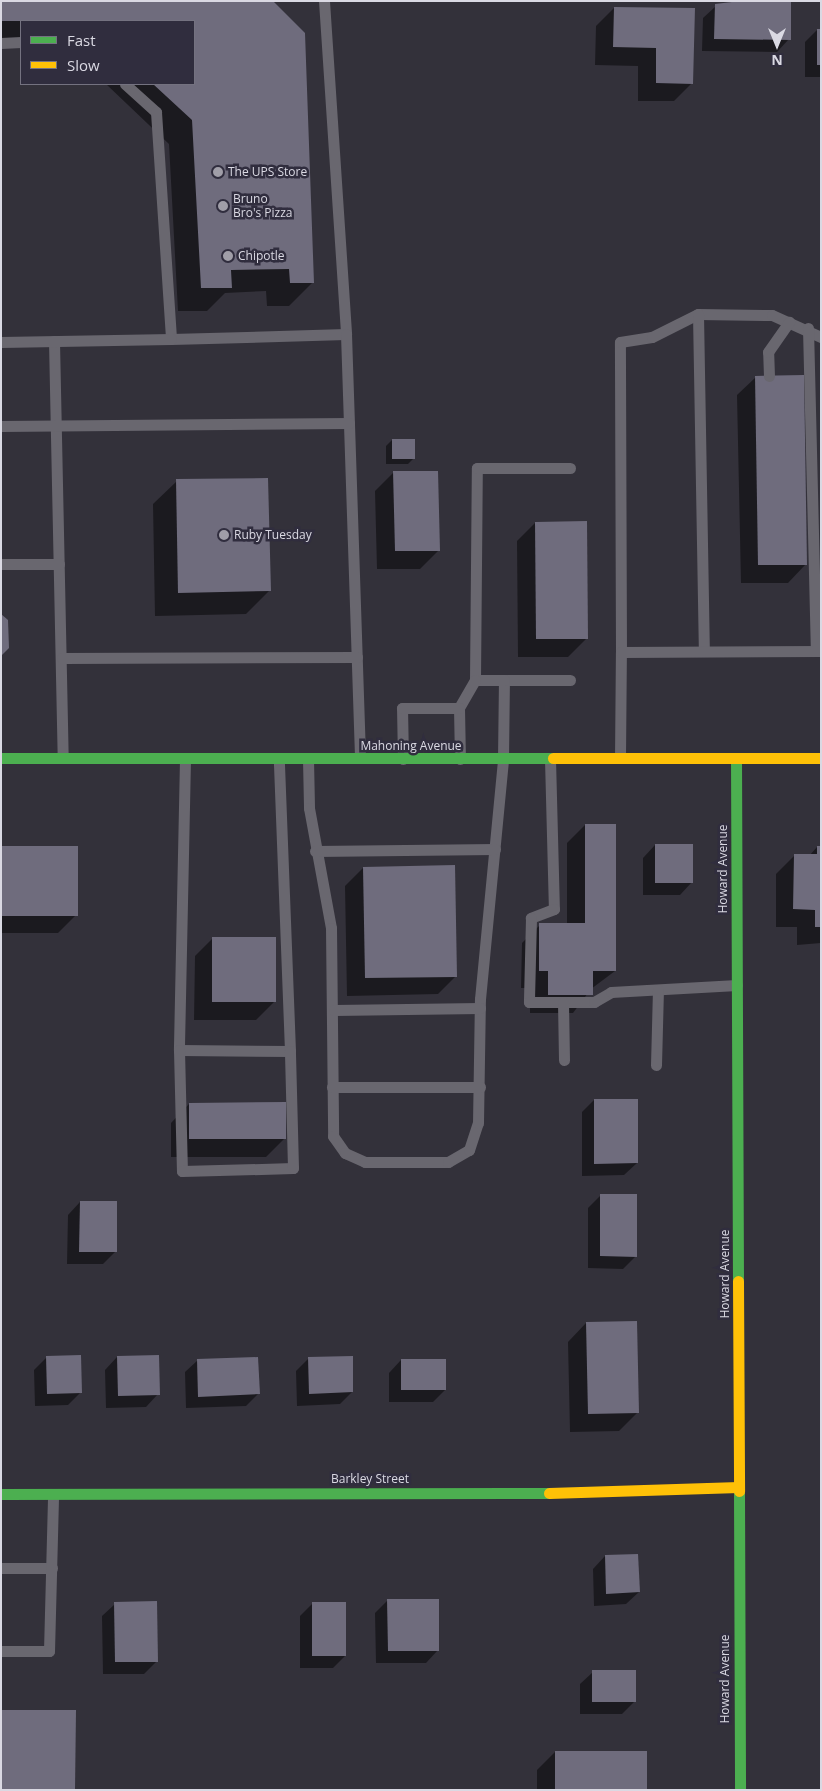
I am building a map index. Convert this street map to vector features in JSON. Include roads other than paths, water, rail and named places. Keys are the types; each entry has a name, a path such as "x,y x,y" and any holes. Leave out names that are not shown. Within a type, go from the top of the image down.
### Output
{"street":[{"name":"Mahoning Avenue","path":"1,758 279,760 821,758"},
{"name":"Howard Avenue","path":"736,758 740,1790"},
{"name":"Barkley Street","path":"1,1494 572,1493 739,1487"}],"lane":[{"path":"324,1 346,334 360,760"},
{"path":"1,43 20,42"},
{"path":"126,85 156,112 171,339"},
{"path":"698,314 704,652"},
{"path":"620,759 620,342 652,337 698,314 772,315 808,328 821,337"},
{"path":"769,376 768,352 789,322"},
{"path":"621,652 818,651 808,328"},
{"path":"1,342 346,334"},
{"path":"54,341 63,758"},
{"path":"1,426 349,424"},
{"path":"460,760 459,708 475,680 476,468 570,468"},
{"path":"1,564 59,564"},
{"path":"62,658 357,656"},
{"path":"475,680 570,680"},
{"path":"308,759 315,851 331,928 334,1010 333,1136 345,1153 365,1162 448,1162 469,1150 478,1123 480,1008 503,759 504,680"},
{"path":"403,760 402,708 459,708"},
{"path":"185,759 179,1050 182,1171 292,1168 290,1051 279,760"},
{"path":"550,759 554,909 532,918 529,1002 594,1002 611,992 737,985"},
{"path":"315,851 495,849"},
{"path":"656,1065 658,990"},
{"path":"563,1002 564,1060"},
{"path":"334,1010 480,1008"},
{"path":"179,1050 290,1051"},
{"path":"332,1087 480,1087"},
{"path":"1,1651 49,1651 52,1494"},
{"path":"1,1568 52,1568"}],"place":[{"name":"The UPS Store","path":"218,172"},
{"name":"Bruno Bro's Pizza","path":"223,206"},
{"name":"Chipotle","path":"228,256"},
{"name":"Ruby Tuesday","path":"224,535"}]}
